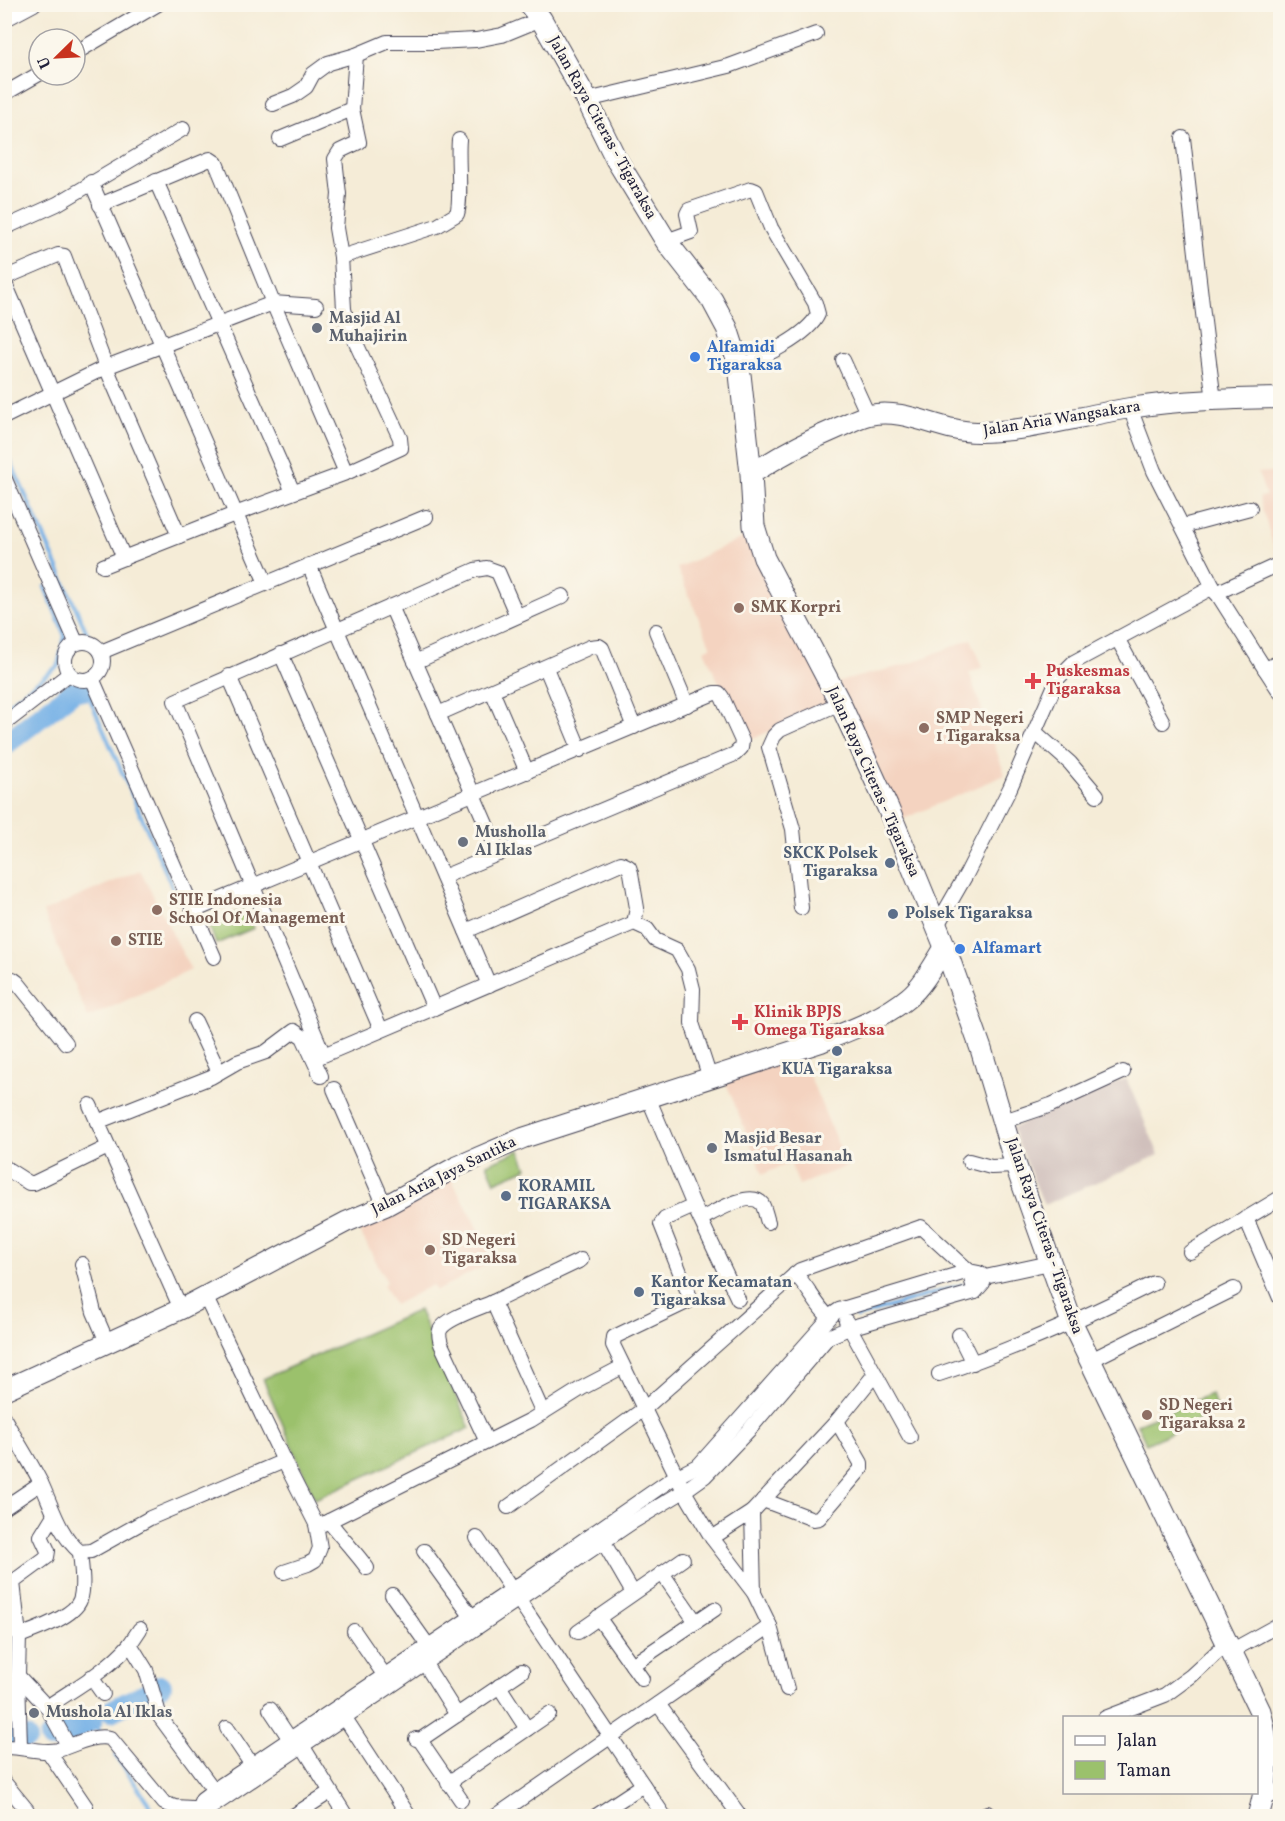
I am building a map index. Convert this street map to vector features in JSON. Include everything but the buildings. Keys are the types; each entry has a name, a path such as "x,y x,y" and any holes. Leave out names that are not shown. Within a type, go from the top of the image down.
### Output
{"main road":[{"name":"Jalan Raya Citeras - Tigaraksa","path":"535,12 587,100 616,159 666,241 712,300 727,328 739,365 751,474 754,526 764,558 840,703 888,808 945,947 1004,1121 1016,1166 1072,1323 1260,1711 1268,1748 1267,1802"}],"street":[{"path":"4,20 34,4"},
{"path":"87,46 158,4"},
{"path":"273,104 293,96 306,87 313,74 328,63 356,55 387,42 476,40 502,35 535,12"},
{"path":"587,100 729,66 816,34"},
{"path":"103,566 346,473 401,448 402,444 346,319 336,228 339,194 335,159 340,151 359,142 352,109 356,55"},
{"path":"4,94 27,81"},
{"path":"280,139 352,109"},
{"path":"4,228 51,207 183,129"},
{"path":"1183,138 1199,290 1214,400"},
{"path":"340,257 437,226 457,214 460,198 459,140"},
{"path":"100,205 210,159 216,163 346,473"},
{"path":"156,181 293,492"},
{"path":"91,182 266,583"},
{"path":"666,241 691,232 687,214 689,210 751,189 756,191 771,228 815,303 818,314 813,322 771,353 755,361 739,365"},
{"path":"124,558 4,279 58,255 64,256 106,367 179,536"},
{"path":"4,417 106,367 273,303 316,306"},
{"path":"843,360 868,415"},
{"name":"Jalan Aria Wangsakara","path":"751,474 781,455 868,415 886,413 909,415 964,431 976,432 1034,426 1168,403 1281,398"},
{"path":"1130,408 1154,471 1215,590 1281,692"},
{"path":"4,477 76,642"},
{"path":"1183,526 1250,508"},
{"path":"100,652 426,517"},
{"path":"309,565 489,984"},
{"path":"936,927 1010,788 1053,688 1066,668 1117,638 1215,590 1275,566"},
{"path":"321,1076 322,1051 175,701 475,570 487,568 498,572 517,616"},
{"path":"415,662 563,596"},
{"path":"391,606 499,854"},
{"path":"656,631 687,705"},
{"path":"1117,638 1162,722"},
{"path":"76,642 88,642 98,647 103,657 103,668 96,677 86,681 75,679 66,671 64,660 68,649 76,642"},
{"path":"438,714 595,646 601,646 634,728"},
{"path":"281,654 434,1008"},
{"path":"1264,669 1281,662"},
{"path":"546,668 580,750"},
{"path":"4,724 69,674"},
{"path":"229,676 381,1030"},
{"path":"93,678 214,957"},
{"path":"492,691 526,772"},
{"path":"193,912 718,693 742,741 741,748 735,754 443,878"},
{"path":"801,908 793,829 770,747 774,736 780,730 840,703"},
{"path":"1035,732 1070,763 1097,795"},
{"path":"466,931 621,863 629,867 631,873 637,912 634,923"},
{"path":"320,1056 634,923 647,928 655,940 677,950 688,969 693,989 692,1023 710,1078"},
{"name":"Jalan Aria Jaya Santika","path":"4,1390 181,1310 346,1222 385,1206 456,1167 523,1138 821,1042 880,1016 909,997 945,947"},
{"path":"4,979 13,979 17,982 66,1043"},
{"path":"195,1021 219,1072"},
{"path":"97,1122 211,1077 237,1062 266,1052 294,1031 303,1037 320,1056"},
{"path":"1004,1121 1051,1105 1123,1072"},
{"path":"334,1089 385,1206"},
{"path":"648,1097 697,1212 738,1299"},
{"path":"90,1105 181,1310"},
{"path":"4,1167 29,1183 34,1183 108,1147"},
{"path":"969,1161 991,1167 1016,1166"},
{"path":"768,1222 761,1204 757,1200 746,1198 665,1219 661,1224 691,1300 614,1337 613,1345 684,1491 712,1538 754,1593 770,1626 787,1689"},
{"path":"1190,1252 1281,1198"},
{"path":"1246,1218 1281,1298"},
{"path":"508,1507 644,1409 801,1270 921,1227 969,1271 975,1292"},
{"path":"487,1442 441,1344 439,1335 441,1329 448,1322 581,1260"},
{"path":"296,1740 345,1718 677,1476 699,1465 834,1313 969,1271 985,1277 1050,1263"},
{"path":"82,1264 94,1312 107,1342"},
{"path":"795,1274 808,1288 819,1309 834,1313 849,1328 910,1437"},
{"path":"517,1594 604,1542 705,1476 748,1431 828,1337 849,1328 975,1292 985,1277"},
{"path":"939,1374 973,1363 1072,1323 1154,1283"},
{"path":"1089,1361 1234,1289"},
{"path":"205,1296 284,1461 323,1522 355,1551 367,1568"},
{"path":"493,1302 543,1413"},
{"path":"959,1335 973,1363"},
{"path":"323,1522 543,1413 622,1367"},
{"path":"712,1538 752,1512 837,1421 875,1374"},
{"path":"4,1418 41,1483 54,1515 71,1545 80,1552 91,1551 150,1518 284,1461"},
{"path":"737,1421 748,1431"},
{"path":"763,1500 813,1519 819,1518 861,1469 861,1464 837,1421"},
{"path":"4,1508 41,1483"},
{"path":"752,1512 754,1593"},
{"path":"20,1747 19,1636 13,1582 46,1557 48,1551 41,1536 54,1515"},
{"path":"284,1572 315,1560 320,1548 323,1522"},
{"path":"477,1538 517,1594 664,1816"},
{"path":"604,1542 633,1593"},
{"path":"424,1551 475,1622"},
{"path":"19,1636 47,1625 77,1606 82,1593 80,1552"},
{"path":"578,1632 683,1559"},
{"path":"662,1573 696,1622"},
{"path":"392,1594 430,1655 457,1715"},
{"path":"632,1665 716,1609"},
{"path":"598,1617 642,1679"},
{"path":"1110,1716 1165,1695 1229,1647 1281,1624"},
{"path":"496,1816 770,1626"},
{"path":"47,1707 117,1657 140,1629"},
{"path":"354,1631 386,1676"},
{"path":"130,1644 146,1670 160,1717 218,1796"},
{"path":"4,1747 48,1751 98,1738 110,1738 164,1803 176,1807 198,1808 202,1799 218,1796 386,1676 430,1655"},
{"path":"461,1800 418,1739 522,1671"},
{"path":"18,1676 47,1707 68,1745"},
{"path":"91,1677 103,1694"},
{"path":"499,1686 527,1729"},
{"path":"658,1704 740,1816"},
{"path":"270,1709 296,1740 346,1816"},
{"path":"448,1783 549,1714"},
{"path":"345,1718 409,1816"},
{"path":"227,1728 256,1770"},
{"path":"48,1751 86,1807"},
{"path":"4,1782 27,1809"},
{"path":"596,1816 643,1785"},
{"path":"293,1816 330,1792"}],"shaded area":[{"path":"1280,471 1280,567 1259,498 1266,495 1258,473"},
{"name":"SMK Korpri","path":"749,535 832,702 746,742 704,650 711,647 677,568"},
{"name":"SMP Negeri 1 Tigaraksa","path":"971,639 983,667 969,673 1005,775 901,820 838,682 909,664"},
{"name":"STIE","path":"140,870 191,970 88,1018 43,912"},
{"path":"800,1053 847,1166 799,1185 790,1163 763,1174 726,1083"},
{"path":"1126,1078 1159,1155 1044,1205 1012,1128"},
{"name":"SD Negeri Tigaraksa","path":"451,1178 495,1260 436,1291 432,1285 394,1305 383,1285 387,1282 358,1228"}],"green space":[{"path":"246,909 254,928 216,944 208,923"},
{"path":"520,1150 527,1168 495,1182 487,1164"},
{"path":"419,1310 470,1428 315,1499 263,1379"},
{"path":"1211,1394 1219,1411 1146,1444 1137,1424"}],"waterway":[{"path":"4,447 87,633"},
{"path":"4,707 58,666 65,636 45,587"},
{"path":"4,745 76,689 86,690"},
{"path":"86,690 178,900"},
{"path":"856,1317 962,1285"},
{"path":"747,1421 763,1404"},
{"path":"111,1711 161,1686"},
{"path":"92,1720 102,1735"},
{"path":"50,1738 58,1738 92,1720"},
{"path":"4,1737 26,1738"},
{"path":"116,1756 153,1810 168,1814 184,1814"}],"place":[{"name":"Masjid Al Muhajirin","path":"317,328"},
{"name":"Alfamidi Tigaraksa","path":"695,357"},
{"name":"SMK Korpri","path":"739,608"},
{"name":"Puskesmas Tigaraksa","path":"1033,681"},
{"name":"SMP Negeri 1 Tigaraksa","path":"924,728"},
{"name":"Musholla Al Iklas","path":"463,842"},
{"name":"SKCK Polsek Tigaraksa","path":"890,863"},
{"name":"STIE Indonesia School Of Management","path":"157,910"},
{"name":"Polsek Tigaraksa","path":"893,914"},
{"name":"STIE","path":"116,941"},
{"name":"Alfamart","path":"960,949"},
{"name":"Klinik BPJS Omega Tigaraksa","path":"740,1022"},
{"name":"KUA Tigaraksa","path":"837,1051"},
{"name":"Masjid Besar Ismatul Hasanah","path":"712,1148"},
{"name":"KORAMIL TIGARAKSA","path":"506,1196"},
{"name":"SD Negeri Tigaraksa","path":"430,1250"},
{"name":"Kantor Kecamatan Tigaraksa","path":"639,1292"},
{"name":"SD Negeri Tigaraksa 2","path":"1147,1415"},
{"name":"Mushola Al Iklas","path":"34,1713"}]}
